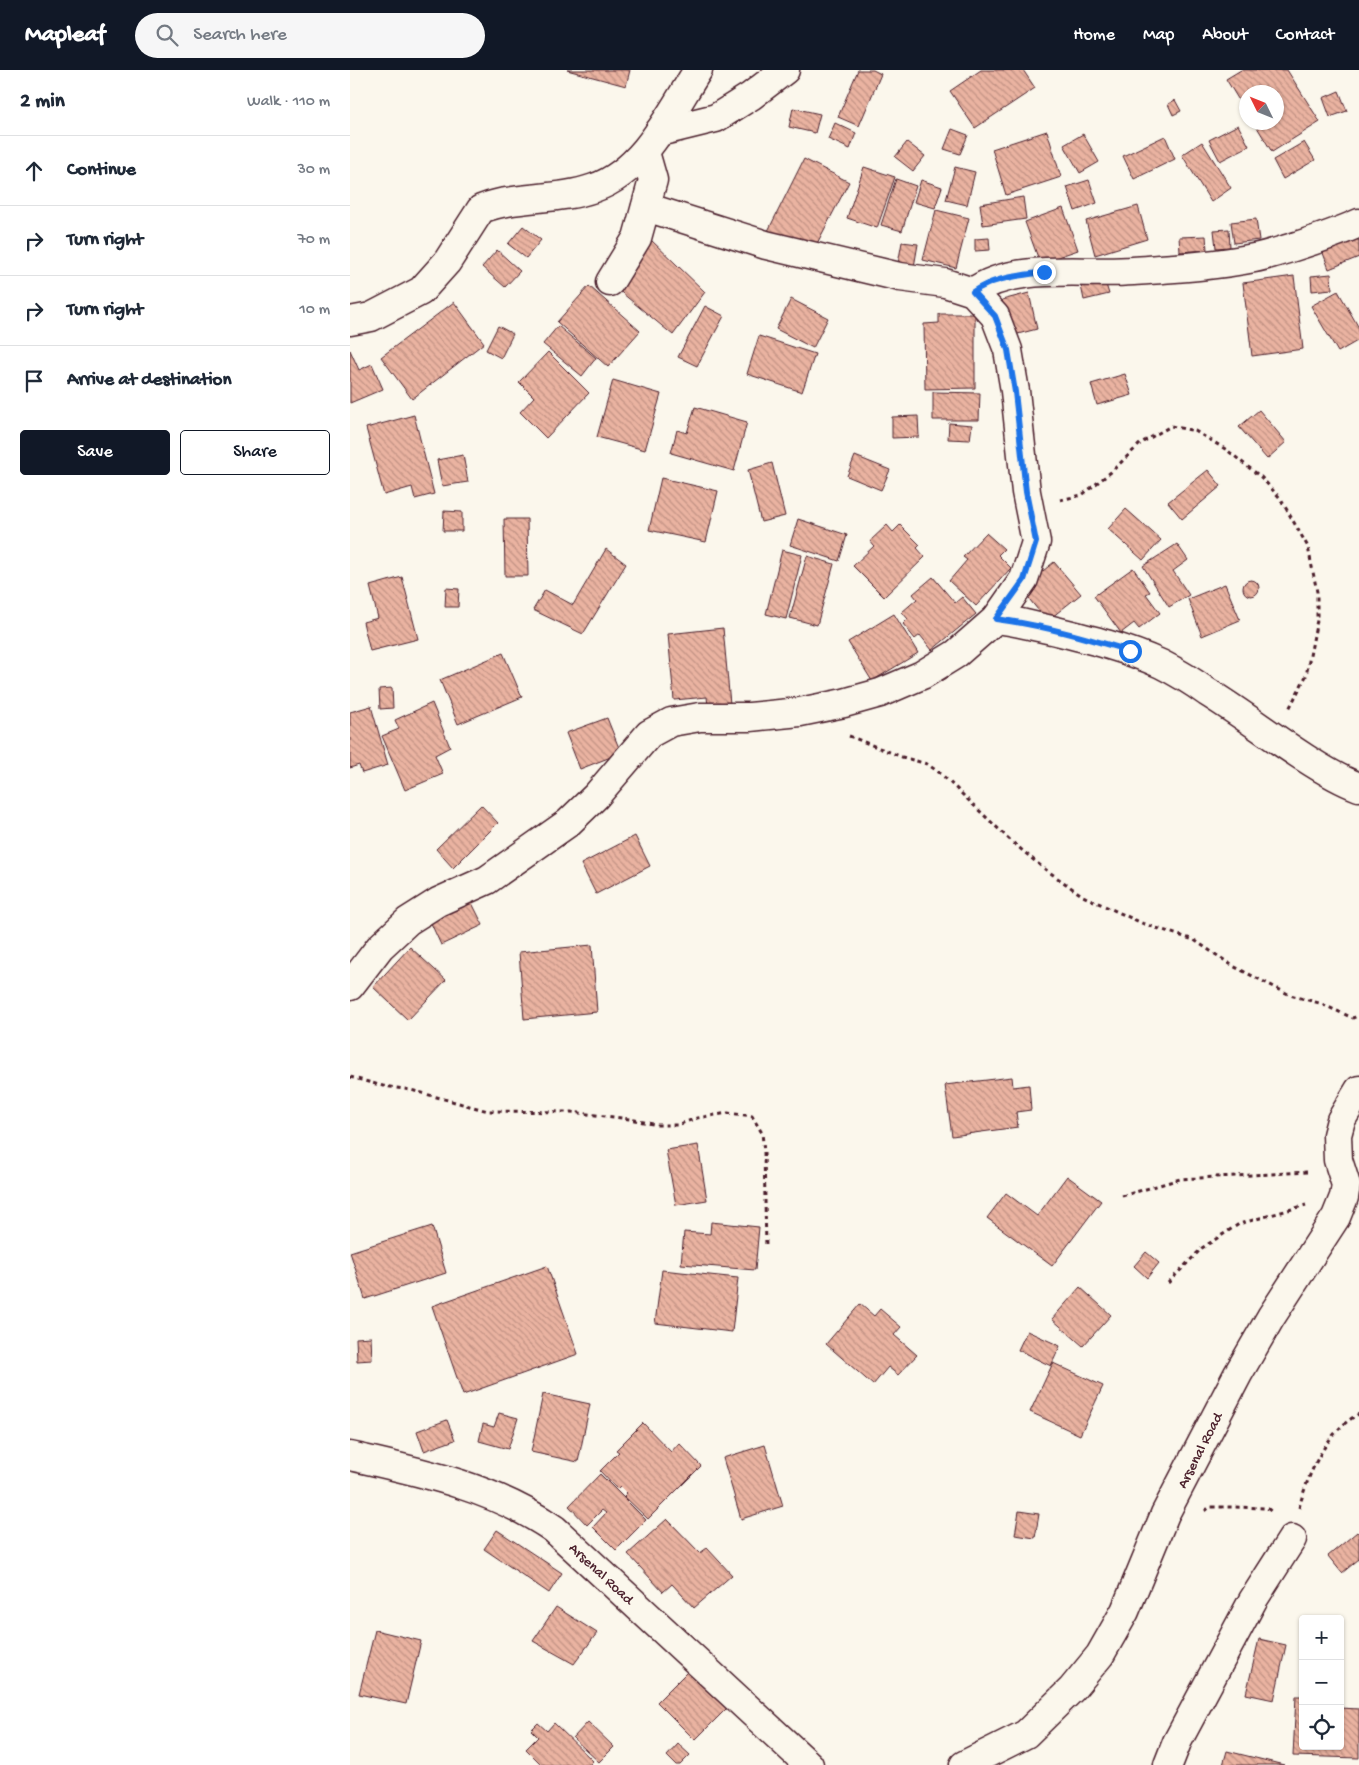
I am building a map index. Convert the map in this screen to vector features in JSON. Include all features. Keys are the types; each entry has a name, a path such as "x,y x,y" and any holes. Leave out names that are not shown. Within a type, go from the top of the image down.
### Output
{"street":[{"path":"350,322 371,317 421,291 447,262 481,209 505,202 563,195 594,188 617,177 652,142 698,70"},
{"path":"652,142 716,118 785,70"},
{"path":"610,282 637,238 653,180 652,142"},
{"path":"350,986 380,947 408,921 438,902 487,880 568,823 596,796 649,734 672,722 700,717 750,717 800,712 844,703 880,692 922,675 956,654 996,619 1024,580 1036,542 1026,492 1015,392 1008,350 995,316 973,292 945,282 900,277 766,245 646,207"},
{"path":"973,292 982,285 1004,278 1044,272 1130,272 1255,258 1313,241 1359,223"},
{"path":"996,619 1018,622 1084,638 1130,651 1163,665 1234,709 1274,739 1319,768 1347,783 1359,787"},
{"path":"1350,1193 1338,1160 1337,1135 1341,1120 1359,1090"},
{"name":"Arsenal Road","path":"964,1765 1026,1734 1088,1670 1100,1654 1125,1611 1165,1514 1243,1366 1275,1310 1350,1193"},
{"name":"Arsenal Road","path":"350,1456 426,1473 506,1501 532,1514 554,1529 809,1765"},
{"path":"1168,1765 1177,1742 1254,1600 1293,1534"}],"path":[{"path":"1026,492 1054,502 1082,495 1111,472 1141,443 1171,426 1195,431 1227,450 1262,478 1280,498 1308,547 1317,592 1317,620 1306,676 1274,739"},
{"path":"800,712 849,736 902,757 927,764 954,786 982,814 1042,867 1083,896 1144,924 1194,940 1233,966 1290,995 1318,1003 1353,1018 1359,1015"},
{"path":"350,1077 382,1086 411,1090 488,1110 571,1112 630,1119 657,1125 677,1125 698,1118 728,1113 752,1116 762,1133 766,1248"},
{"path":"1122,1196 1180,1179 1323,1171 1332,1174 1350,1193"},
{"path":"1168,1283 1202,1248 1239,1224 1321,1200 1334,1194 1350,1193"},
{"path":"1293,1534 1304,1488 1321,1454 1348,1420 1359,1414"},
{"path":"1165,1514 1190,1520 1210,1507 1267,1508 1293,1534"}],"building":[{"path":"567,70 630,70 626,86"},
{"path":"858,70 873,70 881,74 859,126 838,117"},
{"path":"981,70 1023,70 1035,88 975,128 950,91"},
{"path":"1241,70 1287,70 1320,122 1272,152 1259,130 1284,130 1284,85 1239,85 1239,100 1226,79"},
{"path":"1339,91 1347,111 1330,117 1323,98"},
{"path":"1175,100 1181,111 1173,115 1168,104"},
{"path":"793,108 820,114 815,133 789,127"},
{"path":"835,123 856,133 850,149 828,139"},
{"path":"1238,125 1249,146 1220,161 1209,140"},
{"path":"952,129 968,135 960,154 944,149"},
{"path":"1047,131 1061,177 1006,195 992,149"},
{"path":"1083,134 1099,162 1080,173 1064,145"},
{"path":"1165,136 1175,159 1134,179 1123,156"},
{"path":"907,142 925,156 913,171 895,157"},
{"path":"1202,142 1231,188 1211,202 1182,155"},
{"path":"1304,142 1315,160 1283,179 1273,160"},
{"path":"804,159 849,182 811,255 767,233"},
{"path":"864,167 895,177 877,228 847,218"},
{"path":"955,167 975,172 967,205 946,200"},
{"path":"896,179 916,186 902,231 881,225"},
{"path":"921,180 942,187 935,208 914,202"},
{"path":"1089,180 1097,203 1075,211 1067,187"},
{"path":"1023,197 1026,219 983,225 980,204"},
{"path":"1138,206 1147,239 1095,255 1086,221"},
{"path":"1063,208 1078,250 1040,263 1025,222"},
{"path":"936,210 969,218 956,268 923,260"},
{"path":"1256,219 1259,240 1234,243 1231,222"},
{"path":"523,226 541,240 526,258 508,244"},
{"path":"1229,229 1230,247 1216,248 1214,230"},
{"path":"1355,231 1359,242 1359,257 1329,269 1320,245"},
{"path":"1206,236 1207,250 1180,252 1179,237"},
{"path":"989,238 990,250 975,251 975,239"},
{"path":"650,239 705,292 673,335 611,284"},
{"path":"902,242 918,244 914,267 898,264"},
{"path":"497,250 520,271 505,287 482,267"},
{"path":"1331,274 1332,289 1312,291 1311,276"},
{"path":"1103,275 1109,294 1084,300 1080,281"},
{"path":"1294,276 1303,349 1252,356 1243,283"},
{"path":"589,286 640,331 608,367 557,322"},
{"path":"1338,291 1359,328 1359,340 1338,352 1311,306"},
{"path":"1029,293 1037,329 1010,336 1002,300"},
{"path":"791,299 828,318 813,348 776,329"},
{"path":"454,302 484,343 412,399 381,357"},
{"path":"705,306 724,316 697,366 678,357"},
{"path":"939,314 975,314 975,388 925,389 924,324 939,323"},
{"path":"498,326 513,334 501,358 486,350"},
{"path":"558,326 596,358 582,376 543,344"},
{"path":"759,336 815,354 802,392 747,374"},
{"path":"350,350 359,370 372,364 383,389 350,403"},
{"path":"548,352 589,393 546,438 520,412 534,397 519,382"},
{"path":"1125,374 1132,395 1097,405 1091,384"},
{"path":"613,380 661,394 645,450 597,437"},
{"path":"933,392 980,393 979,420 933,420"},
{"path":"695,407 747,422 734,471 671,453 677,430 687,433"},
{"path":"1259,410 1286,442 1267,459 1239,427"},
{"path":"414,415 434,494 415,499 412,487 384,495 366,428"},
{"path":"918,416 919,437 892,438 892,417"},
{"path":"949,423 972,425 970,440 948,439"},
{"path":"463,455 468,482 442,486 437,460"},
{"path":"855,456 890,470 881,490 847,476"},
{"path":"772,463 785,516 761,522 748,470"},
{"path":"1208,470 1221,486 1182,519 1168,502"},
{"path":"661,478 718,491 706,542 649,530"},
{"path":"1126,509 1161,540 1143,560 1108,529"},
{"path":"444,511 462,512 462,531 443,531"},
{"path":"504,519 527,519 528,576 505,576"},
{"path":"798,519 847,535 839,561 790,545"},
{"path":"887,525 893,532 900,525 920,545 917,548 925,557 884,597 853,566 874,546 870,541"},
{"path":"986,533 1004,549 998,555 1011,568 976,606 949,581 967,560 963,557"},
{"path":"1177,544 1188,560 1173,571 1189,595 1169,607 1143,566"},
{"path":"606,549 626,564 583,634 533,610 545,590 573,605"},
{"path":"782,550 802,555 786,619 766,614"},
{"path":"807,556 834,564 817,625 790,618"},
{"path":"1054,562 1081,594 1047,621 1021,589"},
{"path":"1133,568 1150,592 1146,594 1160,613 1139,629 1134,623 1121,633 1094,596"},
{"path":"402,577 418,639 370,651 363,622 378,618 370,586"},
{"path":"933,577 955,603 962,597 976,614 932,650 920,635 915,639 903,624 908,619 902,612 917,599 913,594"},
{"path":"1248,580 1254,580 1259,585 1257,594 1248,596 1243,591 1243,585"},
{"path":"1225,584 1240,620 1202,636 1188,599"},
{"path":"446,588 459,589 458,607 445,607"},
{"path":"894,614 918,653 872,681 848,642"},
{"path":"723,628 730,704 708,706 707,697 674,700 668,634"},
{"path":"503,653 522,697 458,724 440,680"},
{"path":"392,688 393,708 380,709 379,689"},
{"path":"432,703 450,747 435,755 443,774 405,790 382,736 399,729 395,720"},
{"path":"371,706 388,765 362,773 359,765 350,768 350,712"},
{"path":"607,718 621,753 580,769 566,733"},
{"path":"481,805 498,823 453,868 436,849"},
{"path":"635,836 650,866 596,894 581,864"},
{"path":"471,901 483,925 441,945 430,921"},
{"path":"592,945 597,1012 524,1019 519,952"},
{"path":"410,947 446,980 408,1020 373,987"},
{"path":"1012,1077 1013,1087 1029,1085 1031,1110 1016,1112 1018,1127 952,1136 945,1085"},
{"path":"698,1145 707,1200 676,1205 666,1150"},
{"path":"1067,1176 1101,1201 1052,1266 987,1218 1006,1193 1037,1216"},
{"path":"711,1222 759,1227 755,1270 681,1264 684,1232 710,1234"},
{"path":"432,1226 446,1273 365,1299 350,1252"},
{"path":"1146,1252 1159,1263 1147,1278 1134,1266"},
{"path":"547,1266 578,1354 463,1395 432,1306"},
{"path":"662,1270 738,1278 732,1332 655,1323"},
{"path":"1080,1287 1111,1315 1083,1346 1052,1319"},
{"path":"860,1304 874,1316 880,1309 901,1327 894,1335 917,1355 898,1375 888,1367 873,1385 826,1344"},
{"path":"1027,1331 1060,1346 1051,1366 1018,1350"},
{"path":"371,1337 372,1360 357,1361 356,1338"},
{"path":"1053,1363 1103,1386 1080,1435 1030,1412"},
{"path":"543,1394 590,1404 578,1462 531,1452"},
{"path":"499,1413 518,1418 508,1449 479,1441 483,1424 494,1427"},
{"path":"447,1420 455,1440 424,1451 417,1431"},
{"path":"643,1423 671,1452 679,1443 701,1466 648,1519 624,1496 627,1493 620,1486 617,1489 600,1471 619,1452 616,1450"},
{"path":"765,1445 783,1506 741,1519 723,1458"},
{"path":"600,1474 646,1520 616,1550 593,1527 606,1513 602,1510 587,1525 569,1506"},
{"path":"1019,1511 1039,1514 1035,1538 1015,1535"},
{"path":"667,1519 700,1553 707,1548 732,1575 694,1608 672,1584 663,1592 628,1554"},
{"path":"497,1530 562,1573 549,1593 484,1549"},
{"path":"1357,1532 1359,1534 1359,1559 1342,1573 1328,1556"},
{"path":"556,1607 597,1633 574,1664 533,1641"},
{"path":"375,1630 421,1641 406,1704 359,1694"},
{"path":"1259,1639 1286,1645 1274,1700 1246,1694"},
{"path":"691,1668 729,1706 695,1740 657,1702"},
{"path":"1296,1696 1299,1696 1299,1750 1344,1750 1344,1708 1359,1709 1359,1758 1293,1756"},
{"path":"588,1722 614,1747 599,1762 573,1738"},
{"path":"538,1723 547,1731 554,1723 593,1761 589,1765 542,1765 526,1749 538,1737 531,1730"},
{"path":"678,1744 690,1755 680,1765 676,1765 667,1756"},
{"path":"1227,1751 1284,1765 1223,1765"}],"route":[{"path":"1044,272 1004,278 982,285 973,292 995,316 1008,350 1015,392 1026,492 1036,542 1024,580 996,619 1018,622 1130,651"}]}
